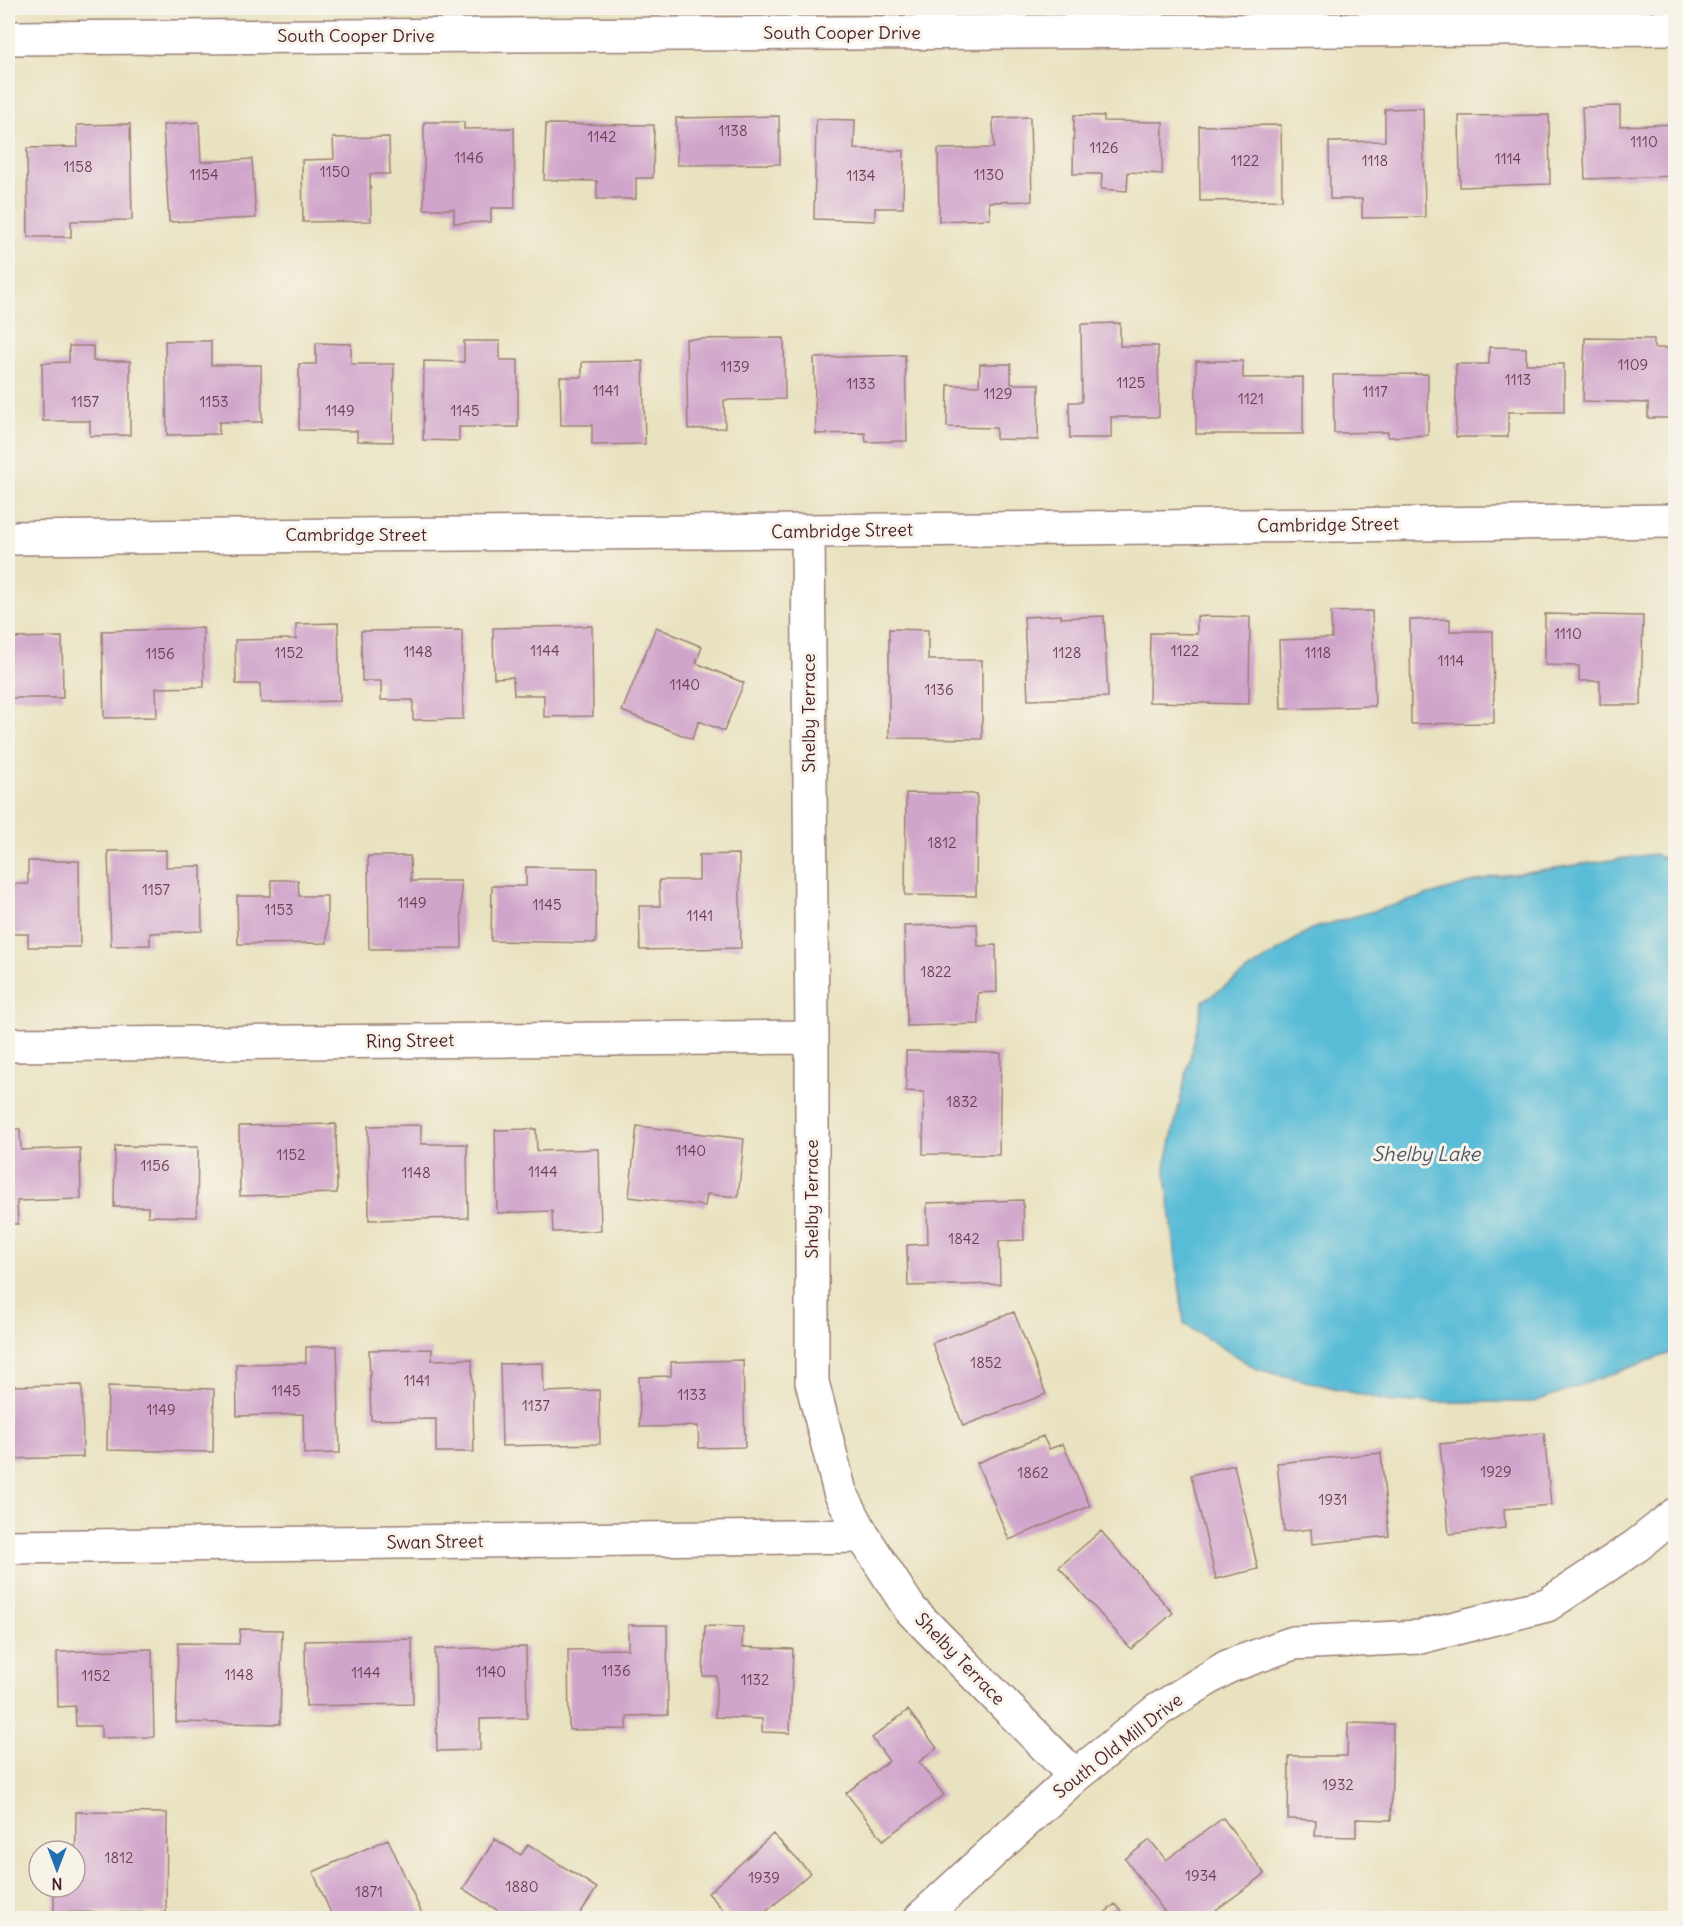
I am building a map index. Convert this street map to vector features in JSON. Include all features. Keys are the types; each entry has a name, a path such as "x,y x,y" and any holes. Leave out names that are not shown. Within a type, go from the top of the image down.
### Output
{"street":[{"name":"South Cooper Drive","path":"8,38 1676,28"},
{"name":"Cambridge Street","path":"8,538 1676,521"},
{"name":"Shelby Terrace","path":"808,531 812,1382 840,1492 863,1536 910,1609 1075,1776"},
{"name":"Ring Street","path":"8,1045 812,1037"},
{"name":"South Old Mill Drive","path":"921,1918 1075,1776 1158,1710 1227,1668 1293,1643 1420,1637 1547,1605 1636,1546 1676,1514"},
{"name":"Swan Street","path":"8,1547 863,1536"}],"water":[{"name":"Shelby Lake","path":"1654,854 1676,864 1676,1349 1673,1352 1534,1402 1391,1402 1257,1369 1184,1324 1165,1167 1203,1001 1311,929 1492,877"}],"building":[{"path":"1620,106 1620,126 1676,124 1676,176 1585,179 1582,107"},
{"path":"1423,108 1425,217 1362,218 1362,199 1330,199 1329,142 1385,141 1385,109"},
{"path":"1074,115 1104,116 1104,121 1163,122 1162,174 1128,172 1127,191 1101,189 1102,174 1073,174"},
{"path":"1549,115 1550,184 1460,187 1459,116"},
{"path":"779,116 780,164 677,165 676,118"},
{"path":"1030,117 1032,201 989,202 990,219 939,221 938,149 994,148 993,118"},
{"path":"816,119 855,120 854,149 904,151 903,208 875,208 875,221 814,219"},
{"path":"199,122 201,162 252,159 256,218 169,222 163,125"},
{"path":"424,122 464,122 464,129 514,128 515,208 491,208 491,222 454,223 454,209 424,209"},
{"path":"130,124 132,220 71,221 71,237 28,237 27,148 78,147 77,125"},
{"path":"546,124 654,125 653,178 636,178 636,199 597,199 597,181 544,180"},
{"path":"1281,125 1282,200 1200,201 1199,126"},
{"path":"389,137 390,174 370,174 371,221 303,222 302,160 334,159 333,138"},
{"path":"1120,323 1120,346 1158,346 1159,417 1111,417 1111,438 1070,438 1069,402 1082,402 1081,324"},
{"path":"784,338 785,399 724,400 725,428 688,429 686,339"},
{"path":"1585,338 1654,339 1654,348 1676,348 1676,418 1648,418 1648,403 1583,401"},
{"path":"165,341 211,341 211,365 261,365 262,422 219,422 219,434 167,435"},
{"path":"464,341 500,341 500,360 518,360 518,427 459,427 459,441 423,440 424,361 464,362"},
{"path":"316,343 351,344 351,364 394,364 393,442 357,441 357,431 299,430 299,364 316,364"},
{"path":"69,346 93,346 93,361 130,361 130,435 90,436 90,421 43,421 42,363 69,362"},
{"path":"1489,347 1526,348 1526,364 1564,364 1564,412 1508,412 1508,437 1456,437 1456,364 1489,364"},
{"path":"905,355 907,441 866,442 865,433 816,434 814,358"},
{"path":"643,361 645,444 592,445 592,425 561,425 560,377 582,377 582,362"},
{"path":"1196,361 1243,361 1243,378 1303,377 1303,434 1196,434"},
{"path":"980,364 1011,364 1011,384 1039,384 1038,440 996,439 996,428 947,427 948,385 979,386"},
{"path":"1428,374 1428,435 1388,437 1388,432 1334,433 1333,375"},
{"path":"1372,611 1375,706 1281,709 1279,640 1332,638 1331,612"},
{"path":"1545,614 1643,616 1641,705 1600,705 1600,681 1579,681 1579,666 1545,665"},
{"path":"1061,615 1061,618 1104,616 1108,697 1028,700 1024,617"},
{"path":"1197,616 1250,617 1249,704 1149,702 1150,633 1197,634"},
{"path":"1450,619 1450,631 1493,631 1494,723 1411,724 1410,620"},
{"path":"338,623 340,701 261,703 260,684 236,684 235,640 296,639 296,624"},
{"path":"592,626 593,716 544,717 544,695 514,695 513,677 494,678 493,628"},
{"path":"656,627 702,647 696,663 744,683 724,731 699,721 692,739 622,711"},
{"path":"203,628 204,687 156,688 157,717 104,718 102,631"},
{"path":"889,629 928,630 928,660 982,660 982,739 889,738"},
{"path":"462,630 463,719 413,720 413,700 381,700 381,681 362,681 361,631"},
{"path":"62,637 63,698 8,698 8,638"},
{"path":"906,793 977,794 976,896 905,895"},
{"path":"166,850 166,867 201,866 202,931 150,933 150,945 111,946 108,851"},
{"path":"739,854 741,948 640,950 639,906 660,906 659,880 699,880 699,855"},
{"path":"368,856 410,856 411,881 461,881 462,948 369,949"},
{"path":"28,861 79,861 80,947 28,947 28,934 8,934 8,884 28,884"},
{"path":"526,867 597,868 596,943 491,941 492,886 526,886"},
{"path":"271,880 298,880 299,896 327,896 327,943 238,944 237,896 271,896"},
{"path":"977,924 978,946 996,945 997,992 978,993 979,1024 907,1026 904,926"},
{"path":"906,1051 1001,1053 999,1155 923,1154 924,1092 906,1091"},
{"path":"336,1124 337,1193 240,1196 239,1126"},
{"path":"421,1125 421,1144 467,1144 468,1218 369,1220 368,1126"},
{"path":"637,1126 744,1139 738,1197 707,1194 705,1206 629,1197"},
{"path":"8,1129 20,1129 21,1150 80,1148 81,1199 17,1201 18,1224 8,1224"},
{"path":"536,1129 537,1151 599,1149 601,1231 553,1232 552,1211 497,1213 495,1130"},
{"path":"115,1146 198,1147 197,1217 148,1216 148,1207 114,1207"},
{"path":"1023,1200 1024,1240 999,1241 1000,1284 908,1286 907,1245 928,1244 927,1203"},
{"path":"1014,1312 1046,1394 963,1426 932,1343"},
{"path":"337,1346 340,1453 304,1454 303,1414 237,1416 236,1364 306,1363 306,1347"},
{"path":"432,1349 432,1360 472,1359 474,1452 436,1452 436,1419 371,1420 369,1350"},
{"path":"743,1360 745,1447 699,1448 698,1426 640,1427 639,1377 671,1376 671,1362"},
{"path":"543,1363 544,1392 599,1390 600,1444 502,1446 500,1364"},
{"path":"82,1385 83,1457 8,1459 8,1386"},
{"path":"108,1386 214,1389 213,1452 107,1450"},
{"path":"1544,1433 1551,1505 1504,1509 1505,1528 1449,1534 1440,1444"},
{"path":"1043,1436 1049,1449 1063,1444 1090,1506 1009,1540 977,1463"},
{"path":"1381,1453 1389,1536 1312,1544 1311,1529 1284,1532 1277,1463"},
{"path":"1234,1465 1258,1569 1216,1579 1191,1475"},
{"path":"1101,1531 1173,1613 1131,1649 1059,1567"},
{"path":"628,1625 667,1625 668,1715 627,1716 627,1729 569,1730 568,1650 628,1649"},
{"path":"705,1626 743,1627 742,1647 793,1649 790,1733 762,1732 762,1719 715,1717 717,1676 703,1676"},
{"path":"240,1629 282,1630 280,1724 176,1722 178,1643 239,1644"},
{"path":"412,1639 413,1704 306,1706 305,1641"},
{"path":"526,1647 527,1718 480,1719 480,1750 437,1751 435,1649"},
{"path":"152,1649 154,1737 101,1738 101,1726 76,1726 75,1706 58,1707 57,1652"},
{"path":"908,1710 937,1748 919,1762 944,1795 883,1840 846,1793 889,1761 872,1738"},
{"path":"1348,1723 1393,1724 1391,1820 1356,1819 1356,1837 1315,1836 1316,1820 1288,1819 1289,1756 1347,1756"},
{"path":"76,1812 167,1813 166,1913 54,1912 54,1899 87,1899 87,1839 76,1839"},
{"path":"1223,1818 1265,1874 1205,1918 1169,1918 1125,1859 1150,1840 1166,1860"},
{"path":"773,1834 810,1873 759,1918 731,1918 708,1893"},
{"path":"388,1839 424,1918 333,1918 313,1872"},
{"path":"495,1839 521,1855 528,1844 597,1888 577,1918 510,1918 463,1889"},
{"path":"1115,1904 1128,1918 1099,1918"}]}
